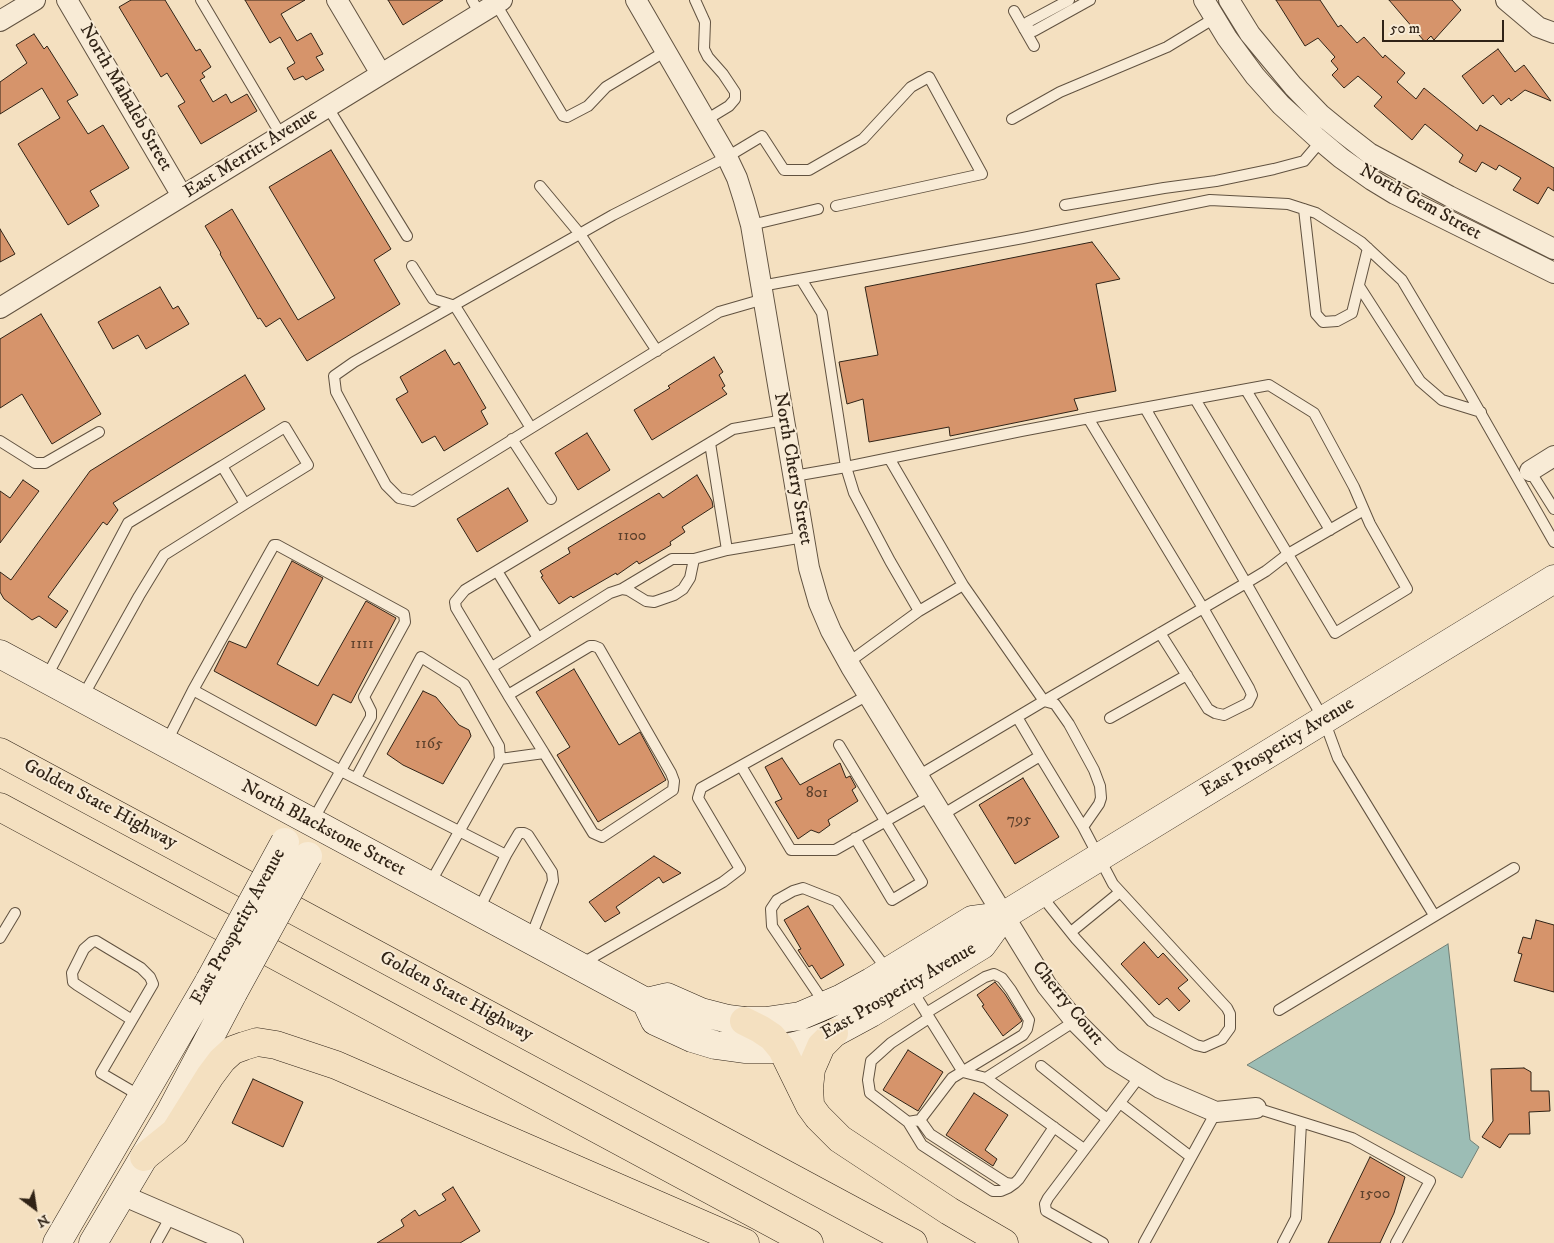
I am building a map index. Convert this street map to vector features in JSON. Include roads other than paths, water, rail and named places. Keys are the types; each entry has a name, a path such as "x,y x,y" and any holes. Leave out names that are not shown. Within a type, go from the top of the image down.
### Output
{"highway":[{"name":"Golden State Highway","path":"0,752 913,1243"},
{"path":"0,807 809,1243"},
{"path":"744,1021 772,1037 782,1049 810,1106 818,1117 840,1138 949,1211 1004,1243"},
{"path":"810,1106 811,1068 821,1046 834,1033"},
{"path":"144,1157 175,1132 222,1060 233,1050 257,1042 276,1045 336,1066 745,1243"}],"main road":[{"name":"East Prosperity Avenue","path":"782,1049 814,1041 834,1033 911,989 982,945 1003,916 1554,580"},
{"name":"North Blackstone Street","path":"0,654 646,1002"},
{"name":"East Prosperity Avenue","path":"94,1243 170,1112 221,987 312,823"},
{"name":"East Prosperity Avenue","path":"744,1021 766,1022 786,1019 826,1006 972,920 1003,916"},
{"name":"East Prosperity Avenue","path":"57,1243 143,1098 221,987"},
{"path":"744,1021 701,1012 667,997 646,1002 655,1021 692,1038 715,1045 782,1049"},
{"path":"94,1243 87,1228 142,1130 146,1116 146,1106 143,1098"}],"street":[{"path":"0,21 35,0"},
{"name":"North Mahaleb Street","path":"67,0 182,196"},
{"path":"337,0 381,74"},
{"name":"North Cherry Street","path":"636,0 727,157 737,178 751,225 809,568 819,604 831,631 849,662 1003,916"},
{"name":"North Gem Street","path":"1204,0 1240,57 1281,105 1321,141 1394,194 1554,273"},
{"path":"1506,0 1538,26 1554,33"},
{"name":"East Merritt Avenue","path":"0,308 381,74 487,4"},
{"name":"North Gem Street","path":"1232,4 1250,34 1292,86 1320,114 1342,132 1377,157 1554,249"},
{"path":"1530,470 1554,456"},
{"name":"Cherry Court","path":"1003,916 1047,986 1075,1021 1112,1058 1160,1088 1216,1112 1256,1108"},
{"path":"122,1194 233,1243"}],"lane":[{"path":"201,0 281,135"},
{"path":"695,0 705,22 704,49 708,58 723,74 735,92 735,99 729,106 706,120"},
{"path":"1024,29 1028,22 1069,0"},
{"path":"1024,29 1034,30 1090,0"},
{"path":"487,4 563,116 567,118 588,106 606,87 666,51"},
{"path":"1012,119 1060,92 1167,47 1214,18 1232,4"},
{"path":"1014,11 1034,46"},
{"path":"836,206 982,174 929,77 911,87 863,138 809,170 784,170 762,136 727,157 614,215 354,362 334,376 336,392 386,484 400,498 412,501 719,312 801,279 1022,238 1210,200 1288,204 1316,213 1362,242 1402,280 1481,412 1554,542"},
{"path":"327,106 407,236"},
{"path":"1065,205 1274,169 1304,161 1321,141"},
{"path":"540,186 580,234 656,351"},
{"path":"751,225 818,209"},
{"path":"1304,209 1316,314 1322,322 1337,321 1352,313 1368,248"},
{"path":"412,266 433,299 455,306 531,428"},
{"path":"801,279 822,313 846,467 854,492 919,611"},
{"path":"1359,286 1420,381 1442,400 1481,412"},
{"path":"794,476 1088,418 1269,385 1314,413 1354,488 1370,524 1407,589 1335,633 1195,399"},
{"path":"1246,390 1330,530"},
{"path":"1145,408 1324,720 1338,758 1434,915"},
{"path":"1088,418 1204,608 1252,696 1248,703 1224,715 1215,713 1208,708 1160,633"},
{"path":"508,695 590,646 599,648 671,773 674,781 673,790 602,837 592,833 508,695 456,608 455,602 466,590 732,429 784,420"},
{"path":"45,679 128,523 285,427 308,465 164,555 82,699"},
{"path":"0,441 35,463 45,464 99,432"},
{"path":"512,440 551,498"},
{"path":"710,442 727,550"},
{"path":"889,458 963,584 1044,701 1055,704 1069,724 1094,770 1100,786 1100,804 1083,827"},
{"path":"222,466 245,504"},
{"path":"1530,470 1554,510"},
{"path":"918,776 1246,583 1288,554 1364,510"},
{"path":"492,667 610,593 622,589 672,559 694,559 727,550 804,537"},
{"path":"166,744 273,547 277,545 286,549 405,616 404,622 364,697 371,711 371,717 312,823"},
{"path":"622,589 628,590 646,601 654,602 674,595 683,589 690,578 694,559"},
{"path":"497,571 538,638"},
{"path":"849,662 919,611 963,584"},
{"path":"356,778 421,656 464,684 499,746 500,759 429,886"},
{"path":"1110,718 1187,675"},
{"path":"194,690 341,771 506,855"},
{"path":"578,966 707,892 740,868 698,798 701,788 868,694"},
{"path":"1016,717 1083,827 1113,884 1228,1008 1230,1028 1222,1039 1204,1047 1196,1045 1151,1021 1071,932 1040,894"},
{"path":"839,745 922,882 892,900 855,838"},
{"path":"500,759 544,753"},
{"path":"942,815 1040,756"},
{"path":"741,766 791,850 836,850 930,796"},
{"path":"478,912 506,855 519,833 524,832 528,835 552,872 553,881 529,940"},
{"path":"1279,1010 1514,868"},
{"path":"826,1006 772,926 771,908 777,900 803,888 836,901 888,971"},
{"path":"1071,932 1120,892"},
{"path":"0,938 14,913"},
{"path":"132,1020 73,982 72,973 84,949 92,942 96,941 141,968 150,977 153,984 124,1035 101,1073 143,1098"},
{"path":"908,1122 920,1120 952,1078 1015,1041 1027,1029 1029,1020 1012,990 1002,978 994,974 985,977 928,1016 891,1043 871,1062 868,1080 870,1093 908,1122 922,1145 993,1191 1001,1191 1008,1188 1019,1179 1054,1127"},
{"path":"911,989 962,1072 986,1078 1084,1149"},
{"path":"986,1078 1075,1021"},
{"path":"1041,1066 1107,1120"},
{"path":"1103,1243 1046,1211 1045,1204 1140,1076"},
{"path":"1120,1103 1191,1157"},
{"path":"1256,1108 1352,1138 1430,1181 1396,1243"},
{"path":"1144,1243 1216,1112"},
{"path":"920,1120 930,1134 1006,1182 1015,1183"},
{"path":"1283,1243 1296,1218 1301,1122"},
{"path":"156,1243 171,1216"}],"water":[{"path":"1448,944 1470,1140 1479,1147 1462,1178 1247,1065"}]}
